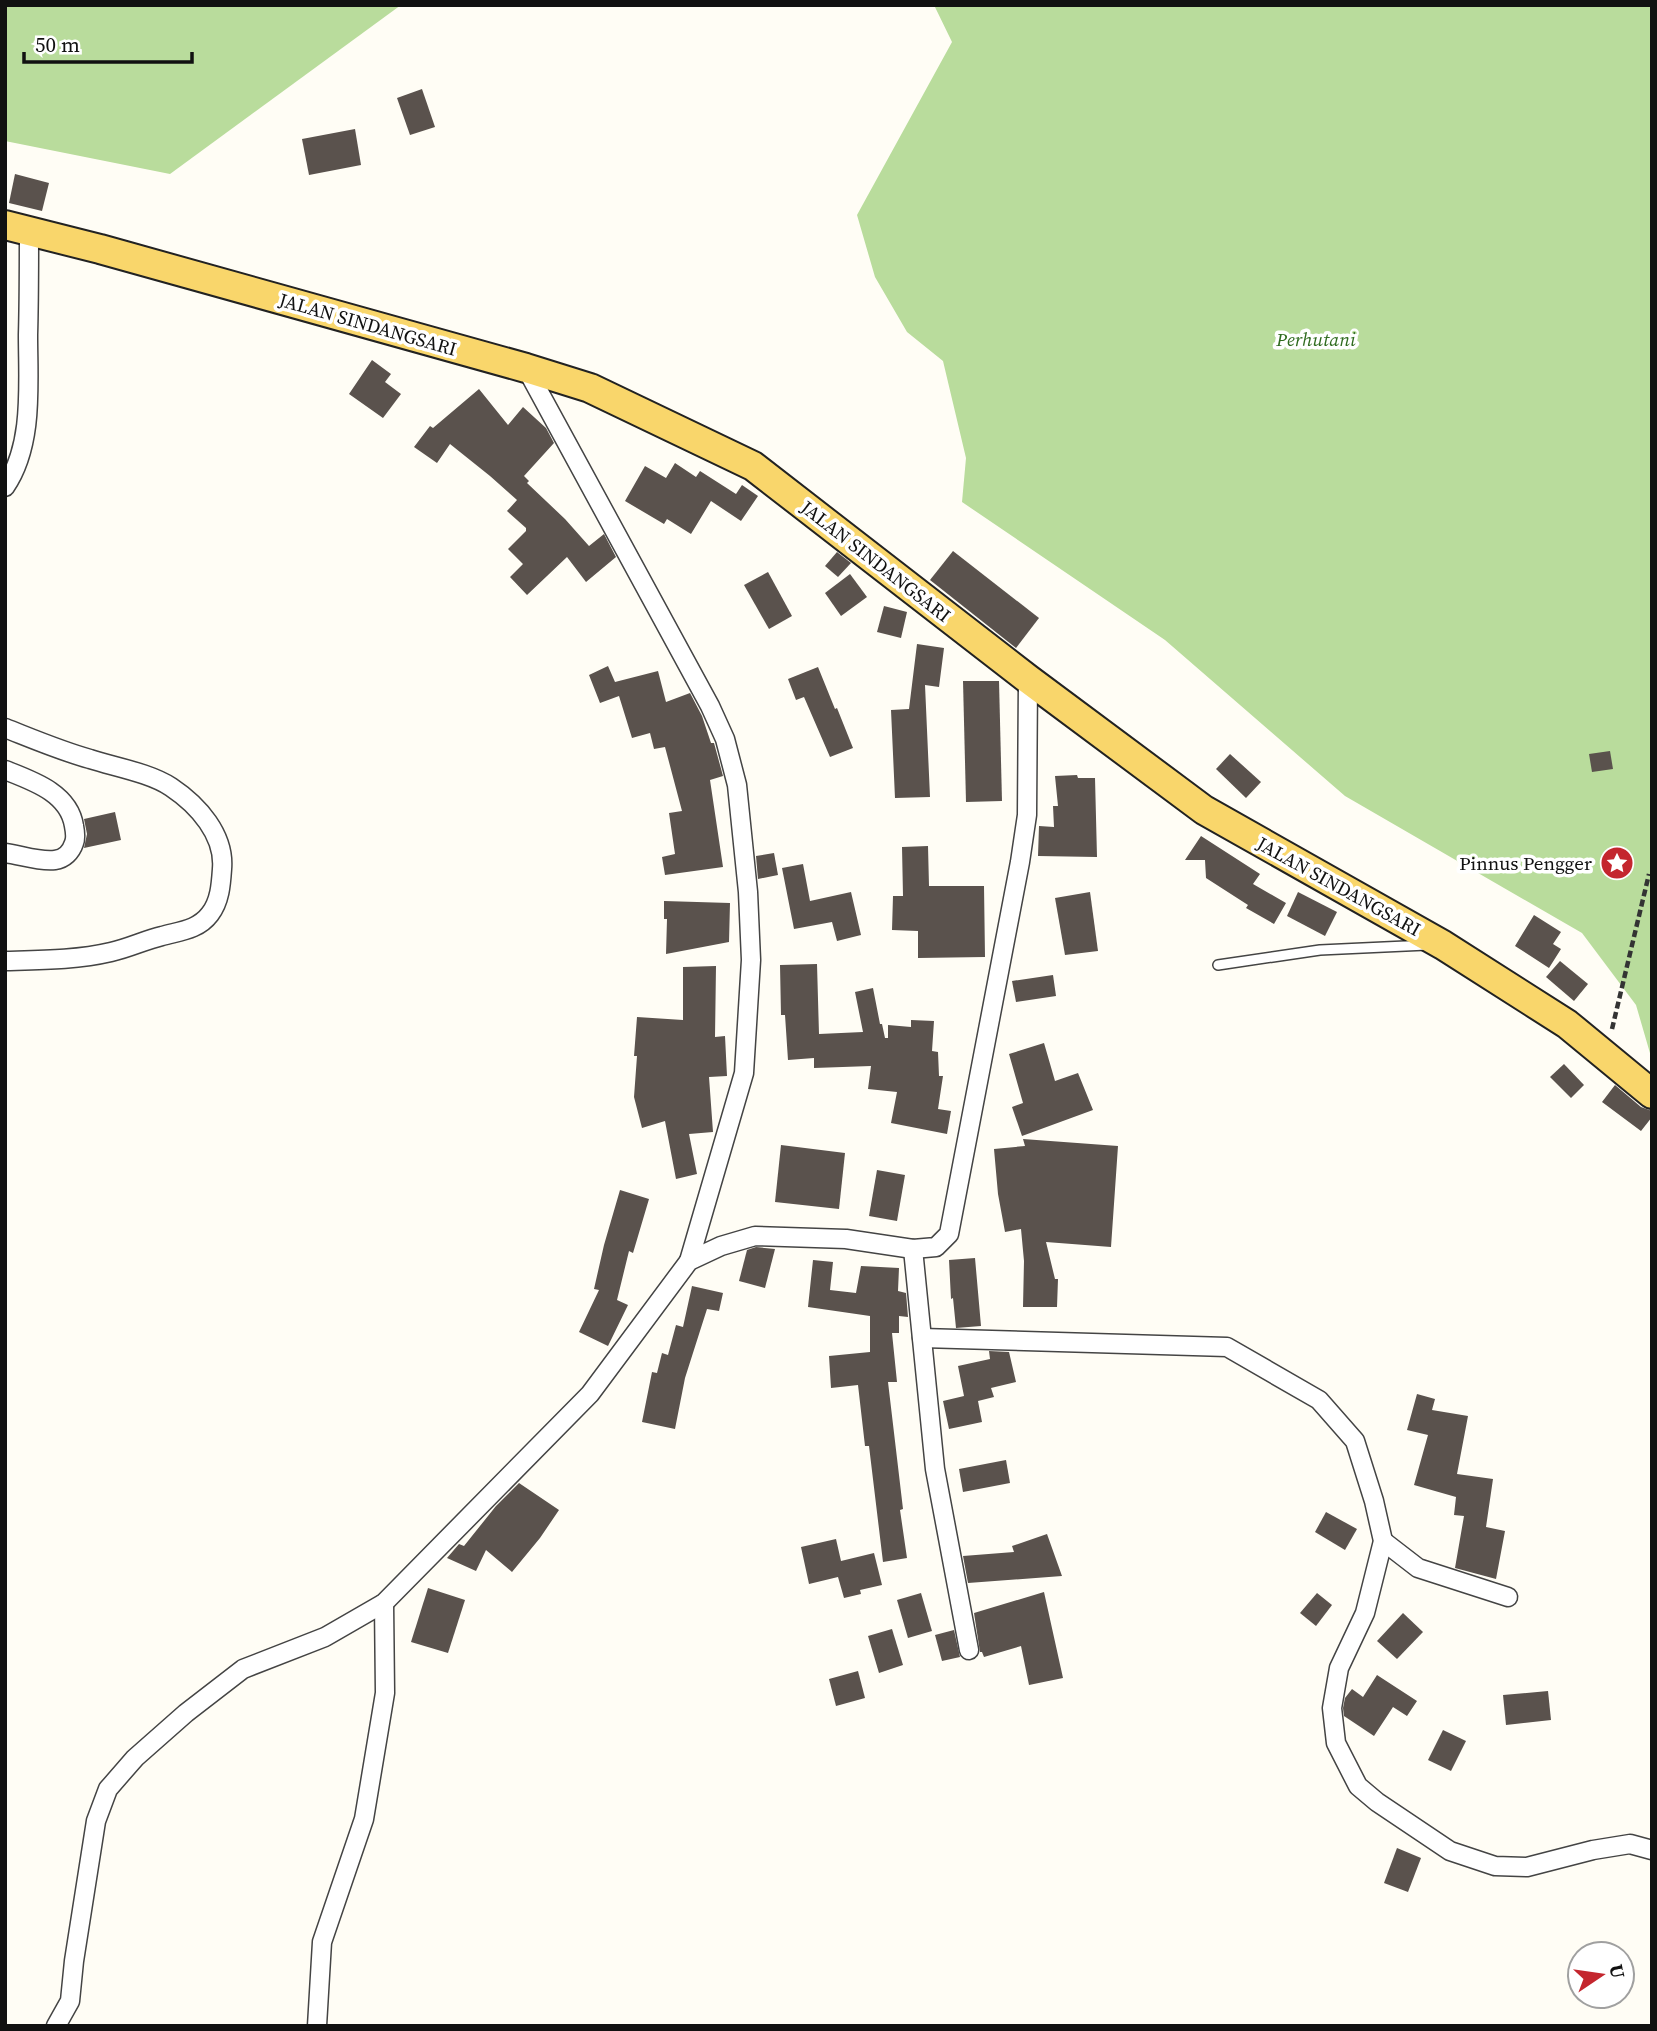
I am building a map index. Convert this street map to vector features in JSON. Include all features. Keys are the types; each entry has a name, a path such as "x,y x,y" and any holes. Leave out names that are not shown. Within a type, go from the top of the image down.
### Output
{"main road":[{"name":"JALAN SINDANGSARI","path":"17,229 100,249 590,388 753,466 1028,679 1204,810 1443,944 1567,1024 1652,1094"}],"street":[{"path":"5,486 15,473 24,439 28,397 17,229"},
{"path":"55,2026 70,2001 96,1821 108,1788 135,1758 243,1669 325,1637 384,1603 590,1394 689,1261 744,1073 751,960 748,892 737,785 725,739 710,705 526,368"},
{"path":"689,1261 720,1247 755,1236 846,1239 913,1249 936,1247 949,1234 1026,827 1028,679"},
{"path":"5,728 62,751 168,785 214,830 221,846 223,863 217,902 201,923 189,929 112,952 60,960 5,961"},
{"path":"5,770 40,783 59,798 70,810 75,836 69,853 59,859 46,860 5,853"},
{"path":"913,1249 935,1469 969,1650"},
{"path":"922,1338 1227,1347 1319,1400 1355,1441 1374,1501 1383,1541 1365,1613 1339,1668 1332,1708 1336,1743 1358,1786 1377,1802 1450,1851 1495,1866 1527,1867 1593,1850 1630,1844 1652,1850"},
{"path":"1383,1541 1418,1568 1508,1597"},
{"path":"317,2026 322,1942 364,1819 385,1693 384,1603"}],"lane":[{"path":"1218,965 1320,950 1443,944"}],"path":[{"path":"1605,1057 1649,874"}],"green space":[{"path":"5,5 401,5 170,174 5,141"},
{"name":"Perhutani","path":"934,5 1652,5 1652,1060 1636,1005 1582,933 1345,796 1165,640 962,502 966,458 943,361 907,332 875,277 857,215 952,42"}],"building":[{"path":"422,89 435,127 410,135 397,98"},
{"path":"355,129 361,165 309,175 302,139"},
{"path":"15,174 49,183 42,211 9,203"},
{"path":"372,360 391,374 385,382 401,394 383,418 349,394"},
{"path":"479,389 508,425 523,407 546,428 554,443 524,476 529,481 527,483 589,546 604,534 616,557 586,582 567,557 527,595 510,577 523,564 508,549 526,531 507,511 517,500 450,444 437,463 414,447 430,426 433,428"},
{"path":"675,463 696,477 700,471 736,494 742,485 758,496 741,521 711,501 691,534 667,519 664,524 625,501 645,466 666,478"},
{"path":"953,551 1039,618 1016,648 930,580"},
{"path":"837,552 851,563 838,577 825,566"},
{"path":"768,572 792,616 769,629 744,585"},
{"path":"850,574 867,597 841,616 825,593"},
{"path":"884,606 907,612 901,638 877,632"},
{"path":"917,644 944,648 939,687 925,685 930,797 895,798 891,710 909,709"},
{"path":"608,666 615,682 658,671 666,702 690,693 702,716 711,743 714,743 723,776 710,780 723,867 665,875 662,857 675,854 669,813 682,811 665,747 654,749 650,733 632,738 619,696 600,703 589,675"},
{"path":"818,667 853,748 830,757 804,697 796,700 788,679"},
{"path":"963,681 999,681 1002,801 966,802"},
{"path":"1610,751 1613,769 1592,772 1589,754"},
{"path":"1230,754 1261,782 1246,798 1216,769"},
{"path":"1077,775 1078,778 1095,778 1097,857 1038,856 1039,826 1054,827 1053,806 1058,806 1055,776"},
{"path":"115,812 121,840 84,848 87,834 84,819"},
{"path":"1201,836 1260,874 1253,884 1286,903 1274,924 1246,908 1248,905 1206,878 1205,860 1185,860"},
{"path":"928,846 929,886 984,886 985,957 918,958 918,931 892,930 893,896 903,896 902,847"},
{"path":"774,853 778,875 758,879 756,856"},
{"path":"803,864 810,901 851,892 861,935 837,941 832,922 794,929 782,868"},
{"path":"1090,892 1098,951 1065,955 1055,898"},
{"path":"1298,892 1337,912 1325,936 1287,916"},
{"path":"664,901 730,903 729,942 666,954 667,919 664,919"},
{"path":"1534,915 1561,932 1553,944 1561,949 1549,968 1515,946"},
{"path":"1560,961 1588,984 1574,1001 1546,977"},
{"path":"817,964 819,1034 863,1032 855,992 873,988 885,1038 888,1038 888,1025 911,1027 911,1020 934,1021 932,1051 938,1052 939,1076 943,1076 938,1109 951,1111 947,1134 891,1123 897,1092 868,1089 871,1066 814,1068 814,1058 788,1060 785,1015 781,1015 780,965"},
{"path":"716,966 715,1037 725,1036 727,1076 709,1077 713,1132 689,1134 697,1174 676,1179 665,1121 642,1128 634,1097 637,1017 683,1020 683,967"},
{"path":"1053,975 1056,996 1016,1002 1012,981"},
{"path":"1044,1043 1055,1081 1078,1073 1093,1110 1022,1136 1012,1107 1023,1103 1009,1054"},
{"path":"1564,1064 1584,1085 1571,1098 1550,1077"},
{"path":"1615,1085 1641,1107 1652,1111 1652,1117 1641,1131 1602,1102"},
{"path":"1023,1139 1118,1146 1111,1247 1046,1242 1055,1279 1058,1279 1057,1307 1023,1307 1024,1261 1021,1229 1005,1232 994,1149 1025,1146"},
{"path":"781,1145 845,1153 839,1209 775,1202"},
{"path":"877,1170 905,1175 897,1221 869,1216"},
{"path":"620,1190 649,1199 633,1253 629,1251 617,1300 628,1305 608,1346 579,1332 599,1290 594,1289"},
{"path":"756,1247 775,1249 765,1288 739,1281 747,1250"},
{"path":"975,1258 981,1326 956,1328 949,1260"},
{"path":"813,1260 833,1262 830,1290 856,1293 861,1266 899,1268 898,1291 906,1293 908,1317 899,1316 899,1333 892,1333 897,1382 888,1382 907,1558 883,1562 869,1446 865,1446 858,1385 831,1388 829,1356 870,1352 870,1316 808,1307"},
{"path":"692,1286 723,1293 719,1311 707,1309 685,1378 675,1429 642,1422 652,1372 657,1373 662,1353 668,1355 676,1325 683,1327"},
{"path":"989,1351 1009,1352 1016,1382 991,1388 994,1397 978,1401 982,1422 949,1429 943,1401 964,1396 958,1366 990,1359"},
{"path":"1417,1394 1435,1399 1432,1410 1468,1416 1457,1474 1493,1479 1486,1527 1505,1531 1496,1579 1455,1568 1464,1516 1454,1515 1456,1497 1414,1485 1428,1435 1407,1430"},
{"path":"1006,1460 1010,1483 963,1492 959,1469"},
{"path":"519,1483 559,1510 512,1572 486,1550 476,1571 447,1558 459,1544 464,1546 496,1506"},
{"path":"1326,1512 1357,1529 1345,1550 1315,1532"},
{"path":"1047,1534 1062,1576 968,1583 963,1556 1014,1552 1012,1546"},
{"path":"836,1539 841,1561 874,1553 882,1585 860,1590 861,1594 844,1598 838,1577 809,1584 801,1547"},
{"path":"428,1588 465,1600 448,1653 411,1642"},
{"path":"1044,1592 1063,1678 1029,1685 1021,1646 984,1657 980,1652 974,1613"},
{"path":"921,1593 932,1631 908,1638 897,1600"},
{"path":"1317,1593 1332,1605 1316,1626 1300,1613"},
{"path":"1403,1613 1423,1632 1397,1659 1377,1641"},
{"path":"892,1629 903,1665 879,1673 868,1636"},
{"path":"954,1630 960,1657 942,1661 935,1635"},
{"path":"858,1671 865,1698 836,1706 829,1679"},
{"path":"1377,1675 1417,1701 1407,1716 1393,1707 1374,1736 1344,1716 1343,1708 1345,1698 1352,1689 1363,1697"},
{"path":"1548,1691 1551,1720 1506,1725 1503,1695"},
{"path":"1443,1730 1466,1741 1451,1771 1428,1760"},
{"path":"1397,1848 1421,1858 1408,1892 1384,1883"}],"place":[{"name":"Pinnus Pengger","path":"1617,863"}]}
